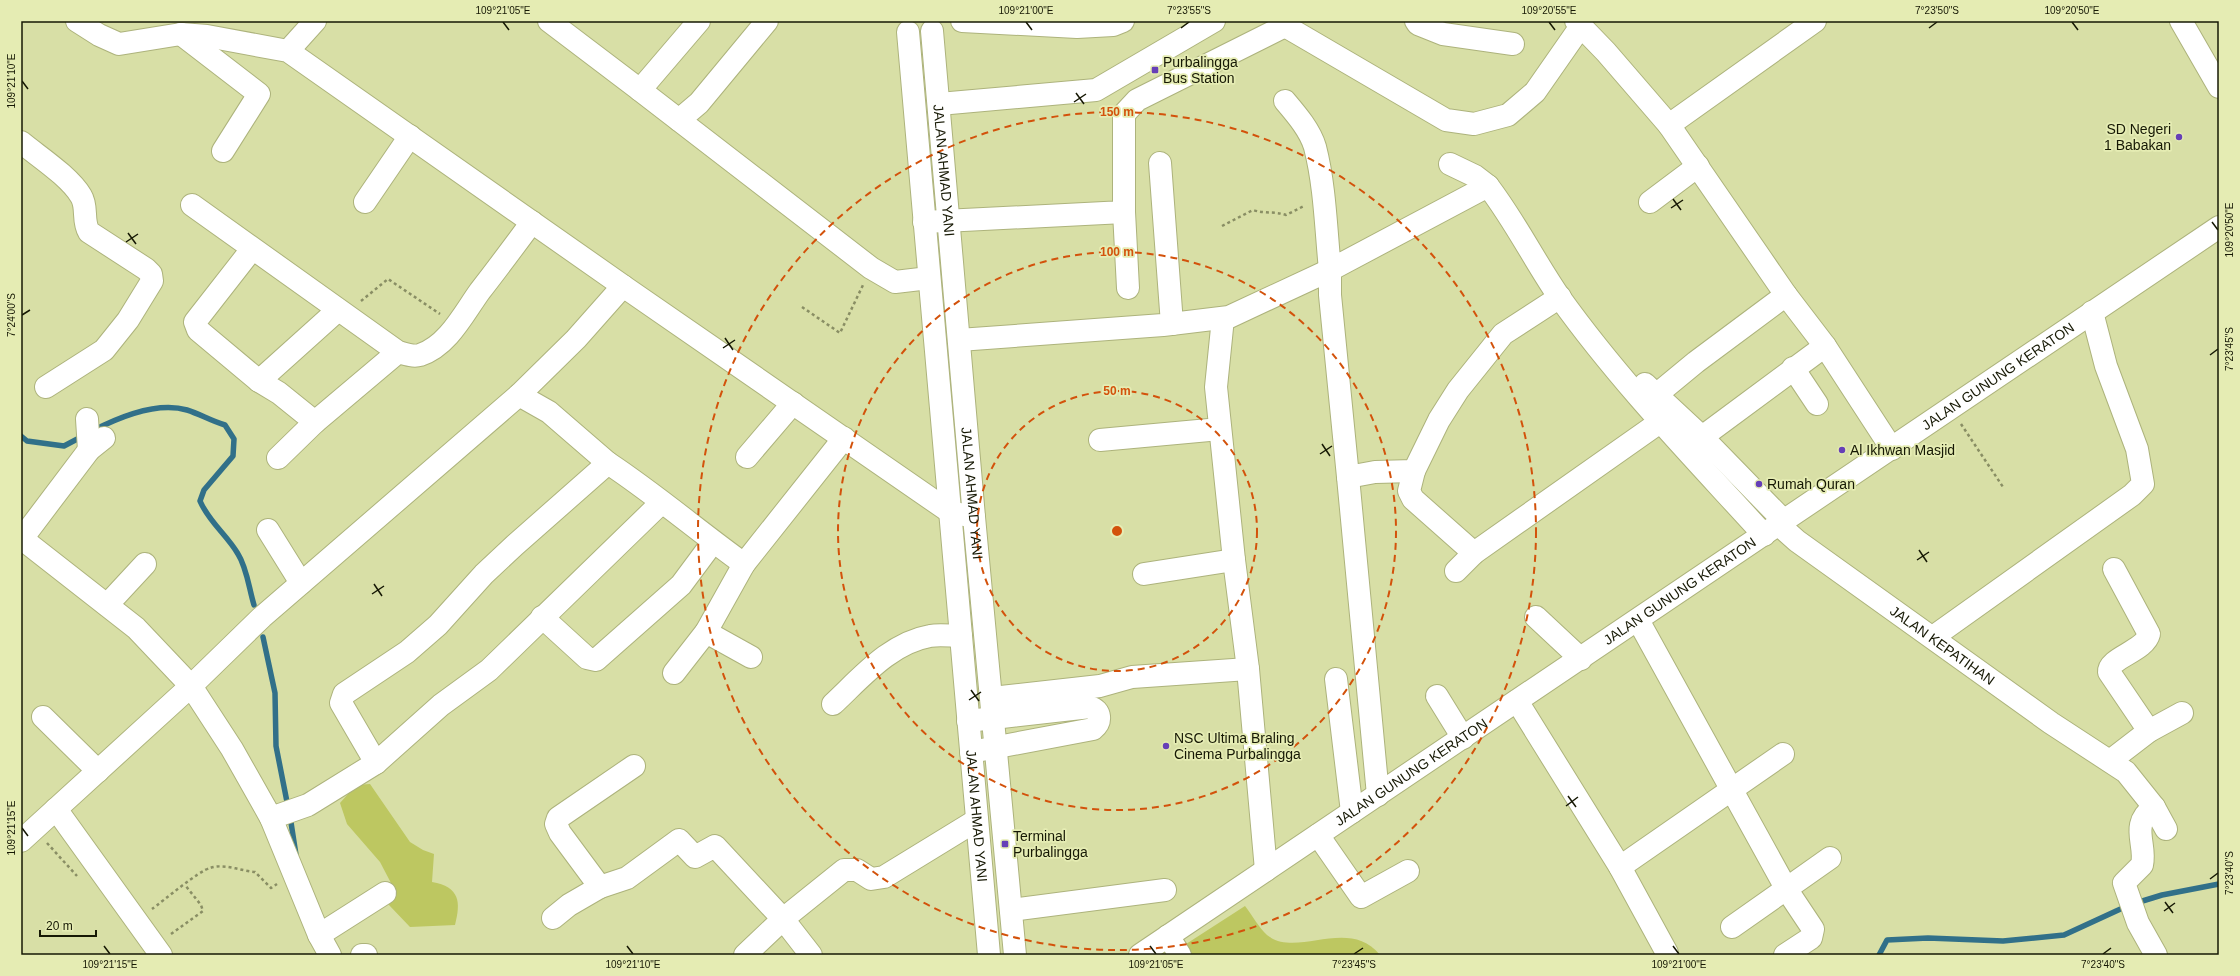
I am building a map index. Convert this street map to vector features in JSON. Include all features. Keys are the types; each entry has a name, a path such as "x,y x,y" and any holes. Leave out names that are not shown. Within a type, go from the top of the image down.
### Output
{"street":[{"path":"77,21 110,42 119,44 181,34 207,36 288,51 623,286 793,402 950,512 974,517"},
{"path":"288,51 315,21"},
{"path":"549,21 871,268 895,282 929,278"},
{"path":"640,90 699,21"},
{"path":"679,120 699,103 767,21"},
{"path":"962,21 1077,27 1116,22"},
{"path":"939,104 1096,90 1214,21"},
{"path":"1416,21 1418,24 1443,34 1513,44"},
{"path":"1669,126 1815,21"},
{"path":"2181,21 2219,87"},
{"path":"1128,288 1124,212 1124,114 1137,100 1282,24 1446,120 1474,124 1508,115 1535,92 1578,24 1606,52 1669,126 1786,295 1825,346 1892,449"},
{"path":"901,26 916,34 937,26"},
{"name":"JALAN AHMAD YANI","path":"901,26 924,222 988,955"},
{"name":"JALAN AHMAD YANI","path":"937,26 939,104 974,517 1015,955"},
{"path":"181,34 259,94 259,97 223,150"},
{"path":"1286,100 1302,122 1315,146 1322,196 1330,270 1330,296 1378,795"},
{"path":"366,202 410,136"},
{"path":"21,142 63,176 81,195 85,204 86,227 89,232 146,269 151,274 152,281 128,320 104,350 46,387"},
{"path":"1160,163 1172,324"},
{"path":"1450,164 1475,176 1488,186 1560,297 1660,422 1774,529"},
{"path":"1650,202 1698,166"},
{"path":"959,340 1172,324 1229,317 1330,270 1488,186"},
{"path":"192,205 398,352 414,356 421,354 440,342 457,325 532,222"},
{"path":"924,222 1124,212"},
{"path":"1521,212 1581,308 1633,372 1702,437 1774,529"},
{"name":"JALAN GUNUNG KERATON","path":"1140,955 1774,529 2219,227"},
{"path":"252,249 195,322 198,330 259,381 278,393 315,422"},
{"path":"28,835 191,686 268,612 519,395 576,339 623,286"},
{"path":"1656,395 1696,362 1786,295"},
{"path":"1474,553 1414,499 1409,491 1414,470 1439,420 1458,390 1503,334 1560,297"},
{"path":"259,381 338,310"},
{"path":"1933,637 2141,488 2143,480 2137,449 2106,366 2092,312"},
{"path":"1223,318 1216,387 1234,560 1248,668 1266,870"},
{"path":"1702,437 1793,368 1825,346"},
{"path":"278,458 315,422 398,352"},
{"path":"1793,368 1817,404"},
{"path":"519,395 549,412 608,463 643,486 662,503 744,564"},
{"path":"747,457 793,402"},
{"path":"1456,571 1474,553 1660,422"},
{"path":"1100,440 1220,429"},
{"path":"92,436 22,539 141,633 191,686 276,817 294,872 325,931 330,955"},
{"path":"674,673 706,632 744,564 844,438"},
{"path":"376,763 341,703 342,697 407,652 438,625 484,574 608,463"},
{"path":"1348,477 1375,472 1414,470"},
{"path":"276,817 308,805 376,763 441,705 489,670 542,617 662,503"},
{"name":"JALAN KEPATIHAN","path":"1774,529 1797,541 2051,723 2110,761 2135,781 2150,812 2166,829"},
{"path":"268,530 301,583"},
{"path":"542,617 587,658 596,660 681,585 713,542"},
{"path":"1144,574 1234,560"},
{"path":"107,605 145,564"},
{"path":"2114,568 2149,634 2145,643 2112,664 2109,672 2149,731"},
{"path":"1536,617 1580,658"},
{"path":"1638,620 1787,890 1814,932 1811,938 1785,955"},
{"path":"706,632 751,657"},
{"path":"833,704 886,656 904,643 930,636 961,636"},
{"path":"968,721 992,708 1100,686 1132,677 1248,668"},
{"path":"1336,679 1352,812"},
{"path":"1437,696 1463,738"},
{"path":"1517,701 1620,867 1667,953"},
{"path":"971,752 1093,729 1098,724 1099,718 1097,711 1090,707 992,708"},
{"path":"2110,761 2149,731 2182,713"},
{"path":"43,717 98,771"},
{"path":"1620,867 1733,791 1783,754"},
{"path":"600,887 560,833 556,824 558,818 634,766"},
{"path":"56,809 161,950"},
{"path":"2150,812 2139,836 2142,865 2126,880 2124,888 2138,923 2156,955"},
{"path":"745,955 783,919 844,870 857,870 871,879 884,877 977,820"},
{"path":"1318,835 1361,897 1408,871"},
{"path":"553,918 569,905 600,887 627,878 679,840 695,857 715,846 783,919 811,955"},
{"path":"1732,927 1787,890 1830,858"},
{"path":"1011,910 1166,890"},
{"path":"325,931 385,893"},
{"path":"1168,936 1180,955"}],"path":[{"path":"1222,226 1253,210 1264,214 1276,211 1286,215 1322,196"},
{"path":"802,307 840,333 871,268"},
{"path":"338,310 364,299 388,279 457,325"},
{"path":"1950,409 2003,487"},
{"path":"28,835 80,880"},
{"path":"148,912 210,868 230,867 240,871 256,872 271,888 294,872"},
{"path":"161,950 203,911 201,905 185,885"}],"green space":[{"path":"370,784 410,842 423,850 434,854 432,882 441,884 448,888 456,897 458,909 455,925 410,927 389,905 391,883 380,862 347,824 340,803 356,785"},
{"path":"1245,906 1264,932 1279,941 1293,943 1338,938 1353,939 1367,944 1380,955 1169,955"}],"waterway":[{"path":"92,431 138,412 163,408 187,410 225,425 234,439 233,456 204,490 200,501 208,515 234,547 241,560 246,572 254,605"},
{"path":"21,436 27,441 64,446 83,436"},
{"path":"263,637 275,693 276,746 288,807"},
{"path":"290,816 296,855"},
{"path":"2136,903 2162,895 2219,884"},
{"path":"1879,955 1887,940 1928,938 2003,941 2064,935 2127,906"}],"place":[{"name":"Purbalingga Bus Station","path":"1155,70"},
{"name":"SD Negeri 1 Babakan","path":"2179,137"},
{"name":"Al Ikhwan Masjid","path":"1842,450"},
{"name":"Rumah Quran","path":"1759,484"},
{"name":"NSC Ultima Braling Cinema Purbalingga","path":"1166,746"},
{"name":"Terminal Purbalingga","path":"1005,844"}]}
